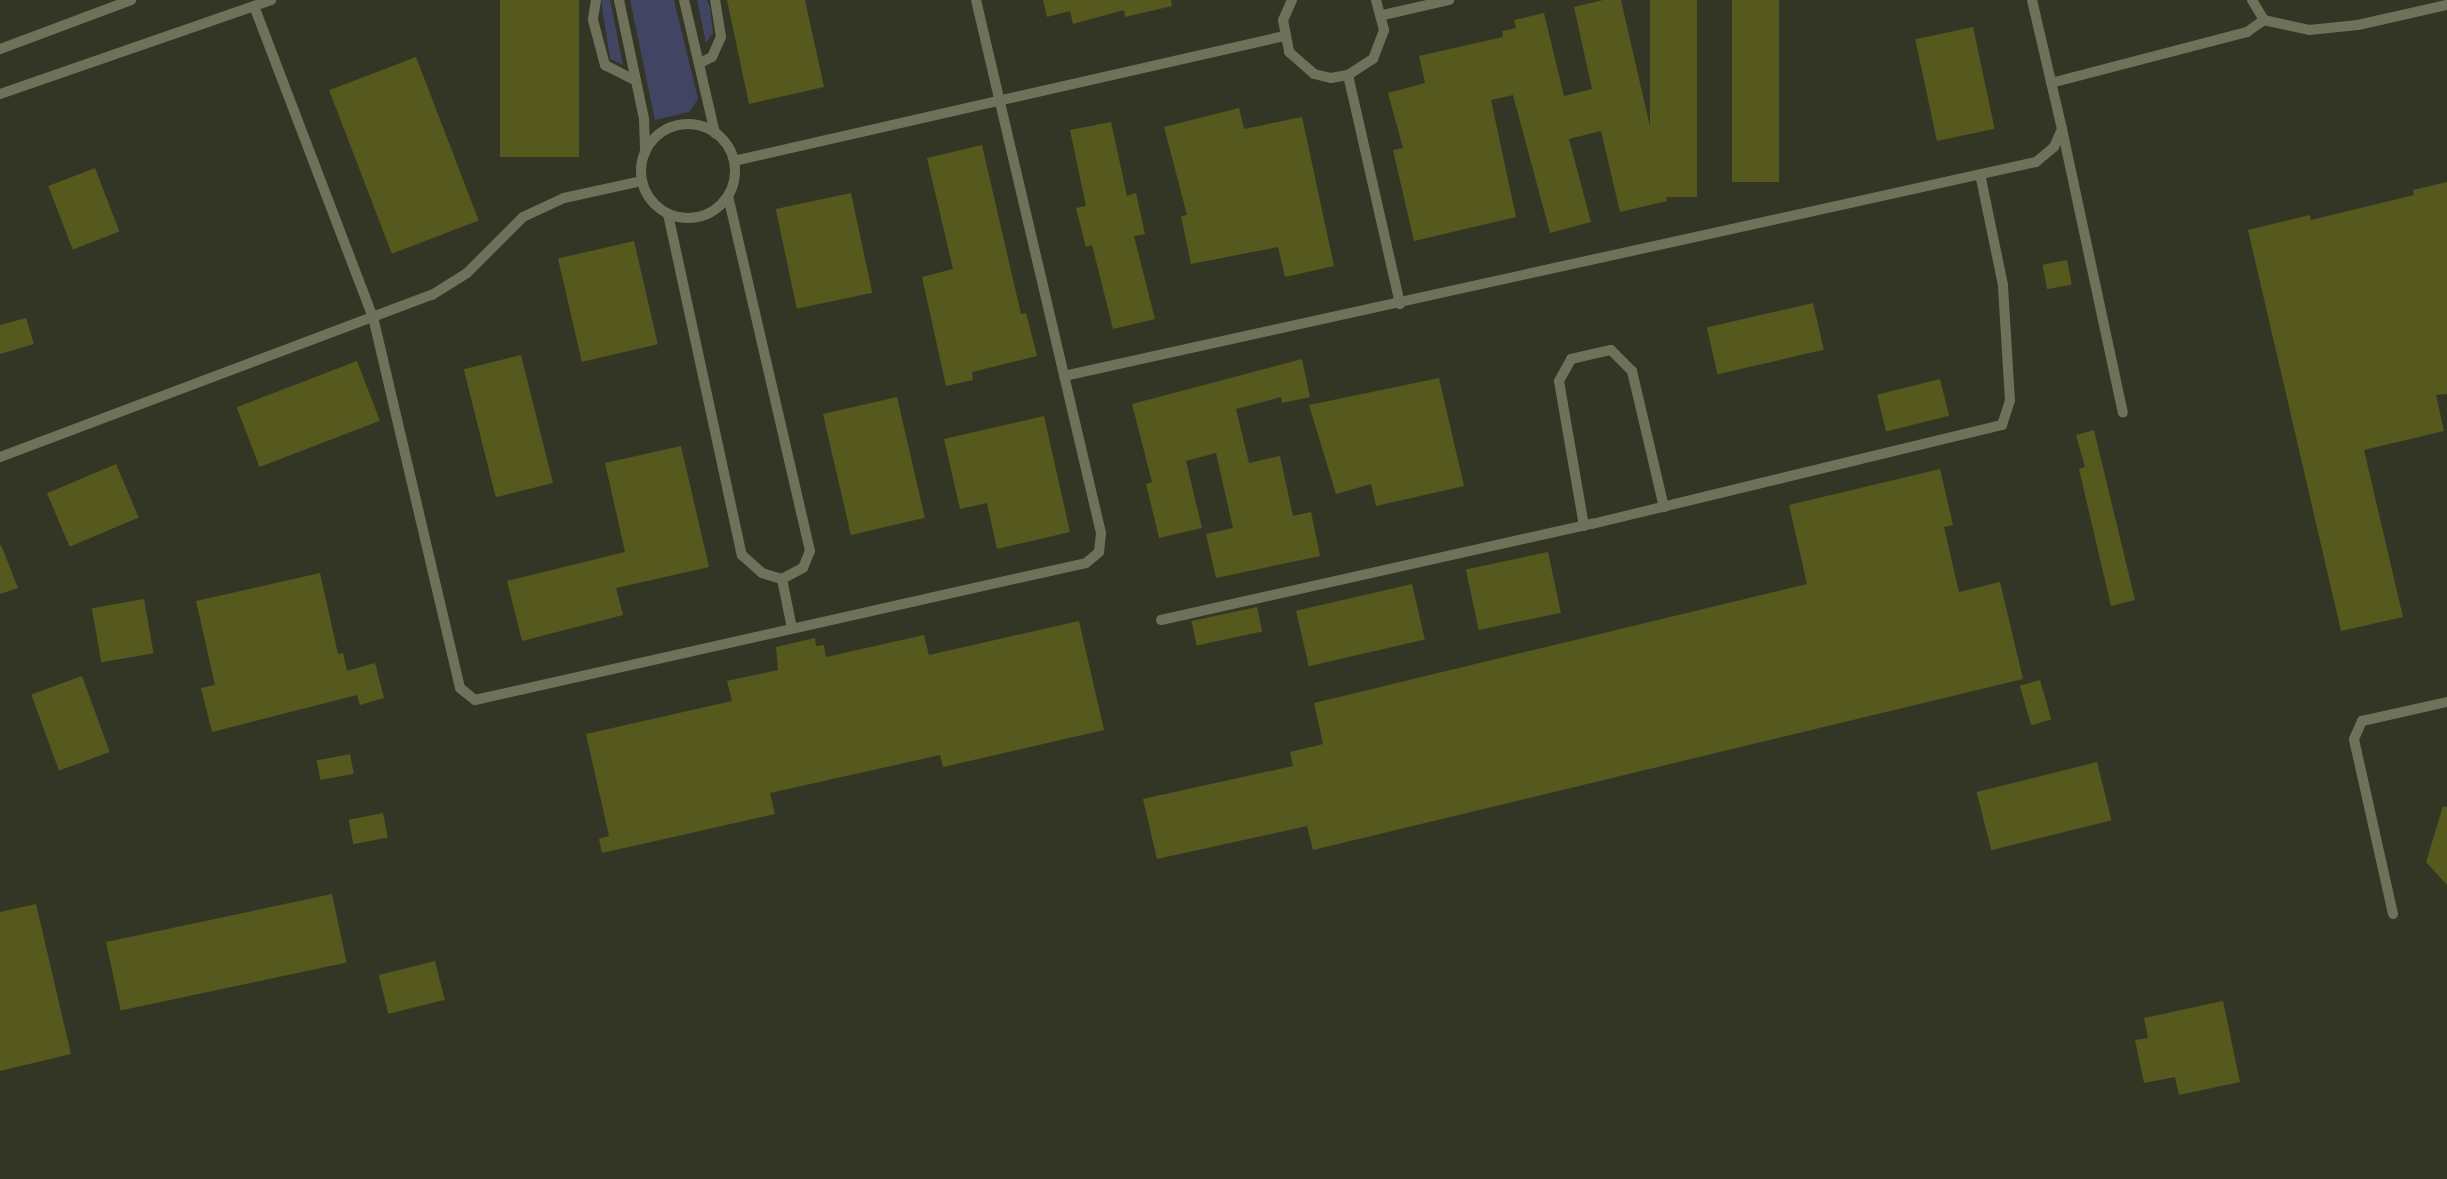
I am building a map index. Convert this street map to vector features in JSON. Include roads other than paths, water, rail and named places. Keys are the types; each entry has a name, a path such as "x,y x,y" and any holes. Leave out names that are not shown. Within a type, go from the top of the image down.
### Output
{"lane":[{"path":"0,49 131,0"},
{"path":"0,94 271,0"},
{"path":"596,0 593,20 605,65 636,81"},
{"path":"619,0 636,81 645,153 642,181 652,200 668,214 681,218 708,214 728,196"},
{"path":"668,214 742,555 762,573 782,579 803,568 810,551 728,196 734,162 715,133 684,0"},
{"path":"700,63 712,57 721,37 715,0"},
{"path":"254,6 373,317 460,688 475,700 1086,563 1099,552 1101,533 976,0"},
{"path":"1292,0 1283,20 1289,52 1307,69 1331,78 1348,75 1373,58 1384,30 1383,15 1376,0"},
{"path":"1383,15 1449,0"},
{"path":"2032,0 2123,413"},
{"path":"2252,0 2264,20 2309,30 2358,25 2447,5"},
{"path":"2051,83 2247,32 2264,20"},
{"path":"734,162 1284,36"},
{"path":"1348,75 1400,304"},
{"path":"645,153 657,137 675,126 696,125 715,133"},
{"path":"1064,376 2036,162 2054,147 2062,129"},
{"path":"1161,620 1584,526 2002,425 2010,401 2003,285 1980,174"},
{"path":"0,457 432,295 467,273 523,217 564,198 642,181"},
{"path":"1584,526 1559,381 1571,359 1611,350 1632,371 1664,507"},
{"path":"782,579 792,628"},
{"path":"2393,914 2354,738 2362,721 2447,702"}]}
